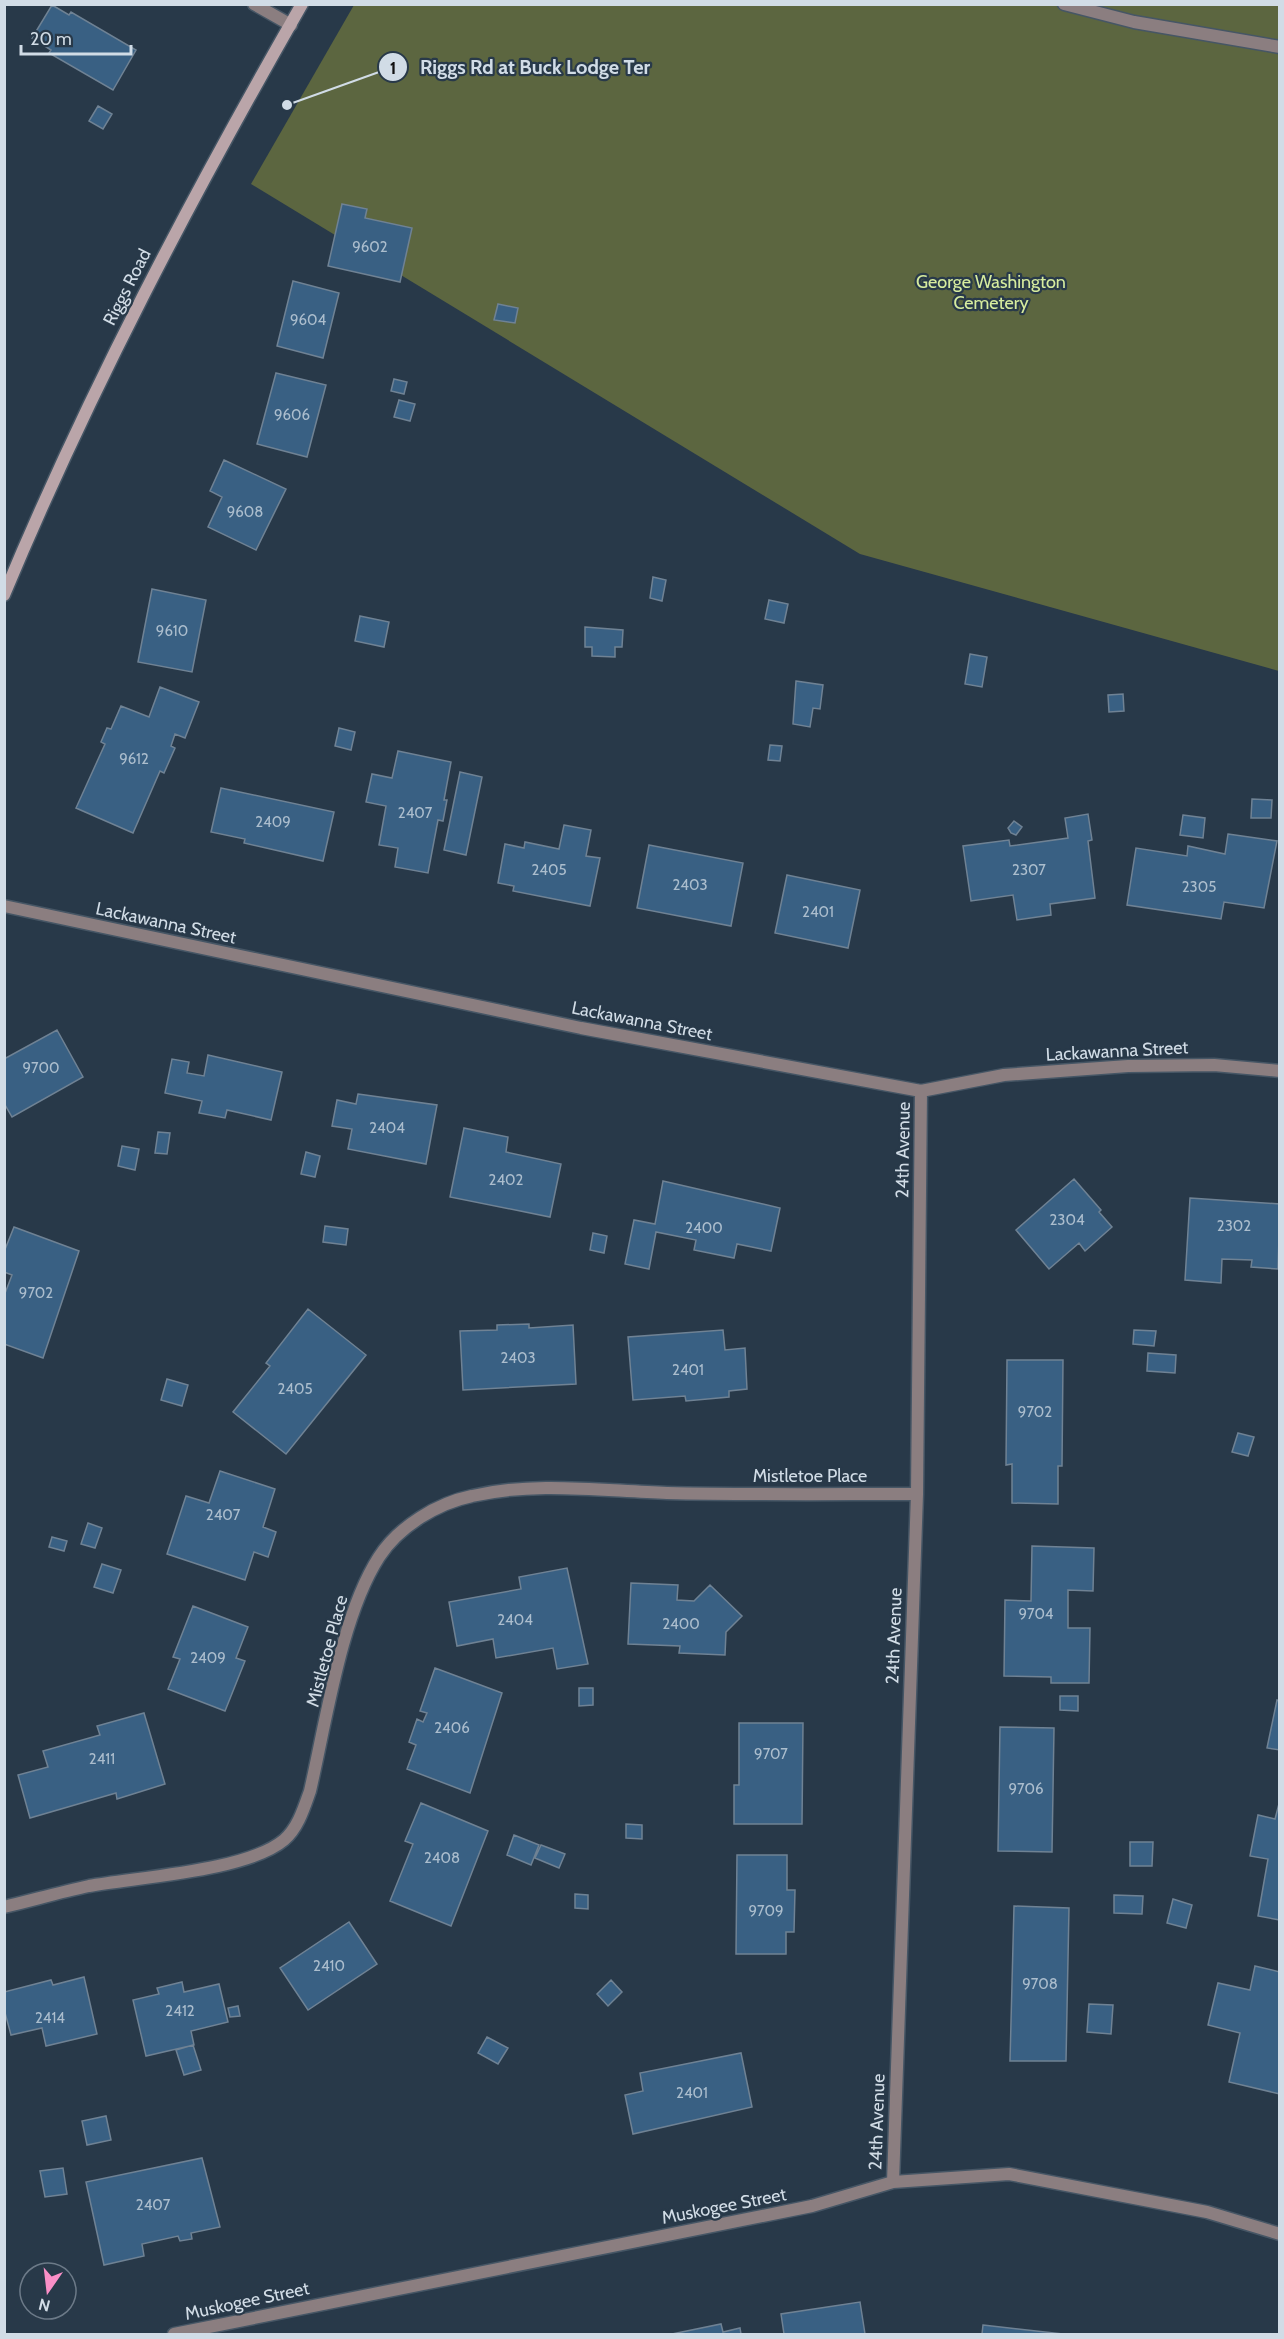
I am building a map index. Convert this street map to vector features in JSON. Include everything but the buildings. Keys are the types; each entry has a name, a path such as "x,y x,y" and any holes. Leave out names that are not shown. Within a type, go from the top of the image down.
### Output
{"main road":[{"name":"Riggs Road","path":"4,595 49,488 157,265 302,4"}],"street":[{"path":"254,4 291,25"},
{"path":"1064,4 1134,22 1280,48"},
{"name":"Lackawanna Street","path":"4,906 580,1028 921,1091 1004,1075 1128,1066 1214,1065 1280,1071"},
{"name":"24th Avenue","path":"893,2182 917,1494 921,1091"},
{"name":"Mistletoe Place","path":"4,1907 88,1887 199,1870 259,1854 285,1839 301,1817 310,1791 358,1600 380,1556 401,1533 431,1511 470,1496 512,1488 564,1486 667,1493 917,1494"},
{"name":"Muskogee Street","path":"174,2334 812,2206 893,2182 1009,2174 1207,2212 1280,2234"}],"green space":[{"name":"George Washington Cemetery","path":"354,5 1279,5 1279,671 860,554 251,184"}],"place":[{"name":"Riggs Rd at Buck Lodge Ter","path":"287,105"}]}
